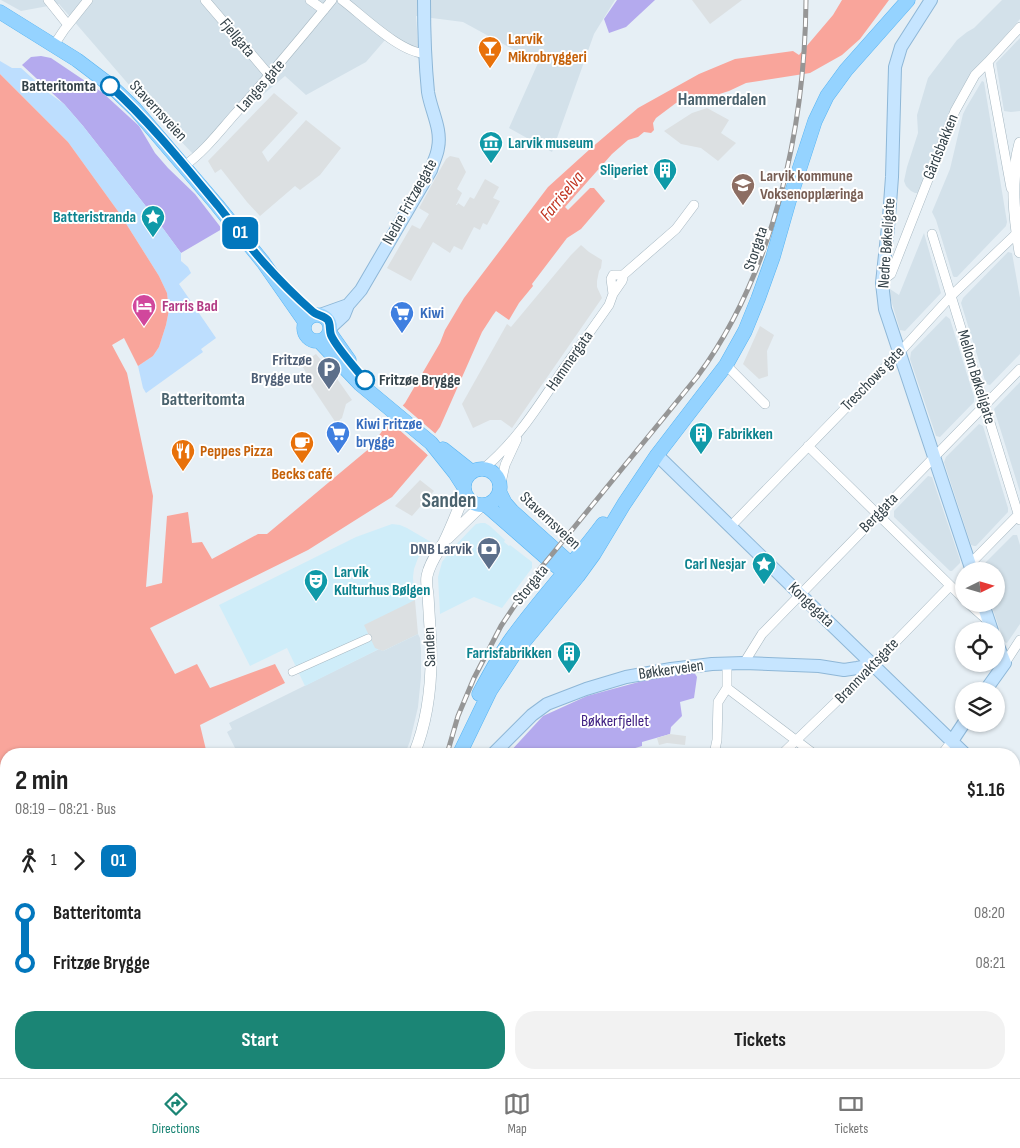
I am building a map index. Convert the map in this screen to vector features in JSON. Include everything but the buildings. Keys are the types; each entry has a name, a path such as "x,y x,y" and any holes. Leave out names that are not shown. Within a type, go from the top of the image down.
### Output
{"main road":[{"name":"Nedre Fritzøegate","path":"326,334 344,315 348,306 361,290 431,170 437,154 439,137 428,94 424,0"},
{"name":"Storgata","path":"462,748 490,691 598,530 641,471 658,455 726,365 745,331 758,299 815,121 827,96 846,70 908,0"},
{"name":"Nedre Bøkeligate","path":"931,0 901,47 895,66 892,176 882,283 885,309 969,562"},
{"name":"Stavernsveien","path":"0,12 92,71 123,98 184,166 263,262 314,317"},
{"path":"326,334 310,340 306,336 304,327 314,317 348,306"},
{"path":"314,317 328,320 326,334 332,354 360,384 431,443 455,473 467,498 483,506 496,500 500,488 498,477 493,472 478,470 431,443"},
{"name":"Kongegata","path":"658,455 959,748"},
{"path":"464,490 465,481 478,470"},
{"name":"Stavernsveien","path":"500,488 505,503 571,571"},
{"name":"Stavernsveien","path":"483,506 571,571"},
{"name":"Bøkkerveien","path":"499,748 532,715 547,704 626,677 671,668 712,664 744,663 819,666 844,670 873,665"},
{"path":"952,741 958,732"}],"street":[{"path":"48,0 68,25"},
{"path":"54,45 88,0"},
{"name":"Fjellgata","path":"205,0 270,76"},
{"path":"310,0 324,10"},
{"name":"Langes gate","path":"184,166 211,142 270,76 332,0"},
{"path":"342,0 394,40 412,51 420,54 426,53"},
{"name":"Gårdsbakken","path":"883,277 890,274 955,111 974,76 1020,27"},
{"path":"988,62 1014,204 1020,252"},
{"path":"1014,204 1014,176 1020,143"},
{"name":"Hammergata","path":"478,470 496,458 523,427 609,305 613,294 622,281 622,276 676,229 694,205"},
{"name":"Treschows gate","path":"730,526 899,353 951,296 1017,232"},
{"name":"Mellom Bøkeligate","path":"932,234 1019,518"},
{"path":"726,365 765,404"},
{"name":"Berggata","path":"744,663 762,634 1020,368"},
{"name":"Hammergata","path":"500,488 505,465 523,427"},
{"path":"808,446 955,591"},
{"name":"Sanden","path":"416,748 429,694 431,672 427,579 431,562 443,543 464,490"},
{"name":"Sanden","path":"443,543 483,506"},
{"path":"977,562 1019,518"},
{"name":"Brannvaktsgate","path":"789,748 864,675 950,586"},
{"path":"977,612 986,622"},
{"path":"292,672 368,638"},
{"path":"1005,663 1020,640"},
{"path":"715,748 718,702 728,688 726,664"},
{"path":"728,688 806,748"},
{"path":"947,748 952,741"}],"shaded area":[{"path":"1,0 615,0 594,34 552,152 509,128 538,63 463,22 416,16 419,59 385,40 366,62 306,95 285,76 193,154 143,101 59,4 21,11"},
{"path":"692,0 742,0 710,24"},
{"path":"1002,0 1020,0 1020,19 964,85 956,99 920,190 918,193 915,193 906,186 904,181 918,133 917,115 928,78 957,40 974,28"},
{"path":"1020,38 1020,111 1004,111 996,63"},
{"path":"982,81 984,82 1007,222 1006,226 957,277 954,277 932,212 950,169 963,114"},
{"path":"274,93 298,113 262,152 268,162 306,120 341,148 320,175 300,190 295,186 260,216 221,169 215,173 208,161"},
{"path":"707,108 729,120 721,133 736,143 718,161 701,148 681,144 664,131 692,113"},
{"path":"450,156 459,158 466,172 457,189 462,193 456,205 458,203 464,207 470,197 474,199 485,179 499,187 493,198 500,201 487,225 483,223 480,230 474,227 462,250 454,246 450,253 433,242 411,281 387,268 412,225 420,229 429,214 419,208 446,159"},
{"path":"924,233 941,293 905,331 900,330 888,290 890,289 899,295"},
{"path":"581,245 602,260 597,287 602,298 512,428 501,420 490,420 473,428 462,404 507,324 511,327"},
{"path":"1008,252 1012,253 1020,298 1020,354 990,385 986,384 961,303 963,298"},
{"path":"946,316 950,319 974,402 940,437 936,436 910,359 911,352"},
{"path":"760,326 774,335 767,351 768,376 759,379 743,364"},
{"name":"Fritzøe Brygge ute","path":"316,354 321,360 323,359 352,400 346,404 342,418 336,423 310,384 312,382 301,364"},
{"path":"1020,382 1020,492 994,409"},
{"path":"979,424 983,426 1008,512 974,546 971,545 944,462 946,457"},
{"path":"928,476 932,477 960,560 960,562 955,562 955,568 950,571 894,517 894,511"},
{"path":"420,480 434,491 412,516 395,506"},
{"path":"481,523 490,526 505,540 504,542 532,562 532,568 502,608 474,597 440,614 438,577 442,562 476,524"},
{"path":"392,524 407,528 431,542 429,547 418,558 414,569 416,626 418,634 383,651 379,649 305,686 287,648 250,666 219,605 356,537"},
{"path":"1013,535 1017,535 1020,545 1020,624 1007,643 1005,642 1005,622 997,622 994,612 1005,612 1005,562 986,562"},
{"path":"415,600 418,634 383,651 375,648 364,625"},
{"path":"418,634 420,638 421,677 418,707 407,748 235,748 227,732 232,729 229,723 379,649 383,651"},
{"path":"670,734 686,736 685,745 667,743 659,745 657,738"}],"green space":[{"path":"617,0 655,0 626,27 609,33 604,19"},
{"path":"31,57 51,58 103,93 139,126 155,153 195,194 222,229 181,253 83,126 64,104 22,65"},
{"name":"Bøkkerfjellet","path":"694,672 697,677 694,698 680,702 682,716 671,727 670,734 642,742 642,746 635,748 514,748 543,716 587,696 646,680"}],"sand":[{"name":"Batteristranda","path":"0,61 12,68 21,68 64,104 159,223 181,253 181,261 188,267 191,273 179,284 216,338 201,349 203,352 146,393 138,366 153,356 159,347 169,310 167,293 159,276 120,214 68,142 0,74"}],"water":[{"name":"Farriselva","path":"842,0 889,0 860,39 842,55 810,73 746,83 707,98 695,97 676,103 656,118 653,123 654,130 651,133 644,132 638,137 628,140 612,154 565,207 568,210 590,188 594,188 605,201 581,229 567,238 532,284 533,286 519,303 509,320 496,311 493,315 482,332 440,427 423,450 428,455 392,497 308,550 150,628 175,674 197,664 210,688 275,664 285,683 200,725 206,748 0,748 0,74 68,142 120,214 159,276 167,293 169,310 166,325 159,347 153,356 138,366 124,338 112,345 127,373 153,496 146,587 162,583 167,516 188,512 192,543 202,542 212,559 258,534 267,534 371,447 389,421 405,403 464,298 548,187 638,108 699,74 735,59 793,51 799,55 833,15"}],"pier":[{"path":"401,404 437,435 426,450 430,457 387,419"}],"railway":[{"path":"449,748 458,716 474,678 501,626 540,569 697,377 724,336 746,292 765,246 780,198 791,148 804,49 806,0"}],"bus line":[{"name":"01","path":"110,86 135,109 263,262 302,303 316,315 320,315 328,320 330,333 339,348 365,380"}],"place":[{"name":"Larvik Mikrobryggeri","path":"490,69"},
{"name":"Batteritomta","path":"110,86"},
{"name":"Larvik museum","path":"491,164"},
{"name":"Sliperiet","path":"665,191"},
{"name":"Larvik kommune Voksenopplæringa","path":"743,206"},
{"name":"Batteristranda","path":"153,238"},
{"name":"Farris Bad","path":"144,327"},
{"name":"Kiwi","path":"402,334"},
{"name":"Fritzøe Brygge","path":"365,380"},
{"name":"Fritzøe Brygge ute","path":"329,390"},
{"name":"Kiwi Fritzøe brygge","path":"338,454"},
{"name":"Fabrikken","path":"701,455"},
{"name":"Becks café","path":"302,464"},
{"name":"Peppes Pizza","path":"183,472"},
{"name":"DNB Larvik","path":"489,570"},
{"name":"Carl Nesjar","path":"764,585"},
{"name":"Larvik Kulturhus Bølgen","path":"316,602"},
{"name":"Farrisfabrikken","path":"569,674"}],"district":[{"name":"Hammerdalen","path":"722,99"},
{"name":"Batteritomta","path":"203,399"},
{"name":"Sanden","path":"449,500"}]}
